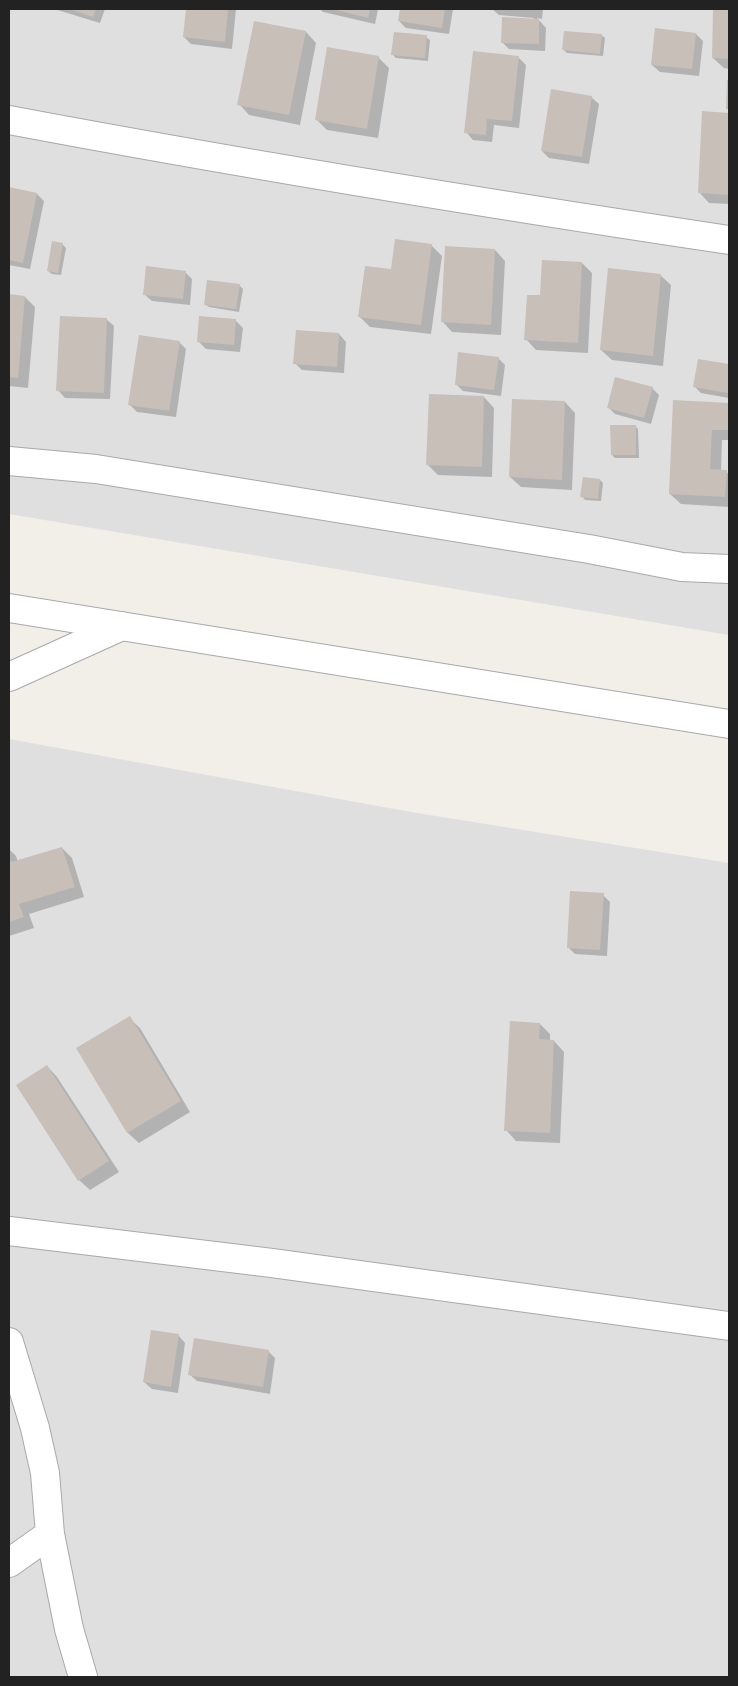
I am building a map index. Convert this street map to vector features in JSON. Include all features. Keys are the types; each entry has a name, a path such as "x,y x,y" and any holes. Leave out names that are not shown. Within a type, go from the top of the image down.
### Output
{"street":[{"path":"9,120 176,151 592,220 729,240"},
{"path":"9,461 96,469 580,548 682,568 729,569"},
{"path":"9,608 729,724"},
{"path":"9,677 122,626"},
{"path":"9,1231 281,1264 729,1326"},
{"path":"9,1342 35,1428 45,1472 50,1534 69,1629 83,1677"},
{"path":"9,1563 50,1534"}],"shaded area":[{"path":"9,9 729,9 729,635 9,514"},
{"path":"9,739 411,812 729,863 729,1677 9,1677"}],"building":[{"path":"69,9 96,9 93,17"},
{"path":"186,9 228,9 225,42 183,37"},
{"path":"332,9 370,9 368,18"},
{"path":"400,9 445,9 442,28 398,21"},
{"path":"713,9 729,9 729,59 712,58"},
{"path":"502,17 539,19 539,44 501,43"},
{"path":"254,21 306,31 289,115 237,105"},
{"path":"655,28 696,33 692,69 651,65"},
{"path":"564,31 602,34 600,54 562,50"},
{"path":"394,32 427,35 425,58 391,55"},
{"path":"327,47 379,56 367,129 315,120"},
{"path":"473,51 519,56 512,121 487,119 486,135 464,133"},
{"path":"727,80 729,80 729,109 726,109"},
{"path":"551,89 592,96 582,157 541,151"},
{"path":"702,111 729,113 729,195 698,193"},
{"path":"9,187 37,193 23,263 9,260"},
{"path":"395,239 432,244 421,325 358,317 365,266 391,269"},
{"path":"52,241 63,243 58,273 47,271"},
{"path":"445,246 495,249 491,325 441,322"},
{"path":"542,260 582,262 578,343 524,340 527,295 540,295"},
{"path":"146,266 186,271 183,299 143,295"},
{"path":"608,268 661,274 653,356 600,350"},
{"path":"207,280 240,284 236,309 204,305"},
{"path":"9,294 25,296 18,378 9,377"},
{"path":"60,316 107,318 104,393 56,391"},
{"path":"199,316 236,319 234,345 197,342"},
{"path":"296,330 339,333 337,367 293,364"},
{"path":"139,335 180,341 169,411 128,405"},
{"path":"458,352 499,357 494,390 455,385"},
{"path":"698,359 729,364 728,393 693,387"},
{"path":"615,377 653,387 644,418 607,408"},
{"path":"429,394 484,396 482,467 426,465"},
{"path":"512,399 565,401 562,480 509,477"},
{"path":"673,400 729,403 729,430 712,430 710,469 727,470 725,497 669,494"},
{"path":"610,425 636,425 636,455 611,455"},
{"path":"583,477 600,479 598,499 580,497"},
{"path":"62,847 75,887 19,904 24,917 9,922 9,856 11,862"},
{"path":"570,891 604,893 600,950 567,948"},
{"path":"130,1016 181,1101 127,1133 76,1048"},
{"path":"510,1021 540,1023 539,1039 554,1040 550,1133 504,1131"},
{"path":"47,1065 109,1161 78,1181 16,1085"},
{"path":"151,1330 179,1334 171,1387 143,1382"},
{"path":"194,1338 269,1350 263,1387 188,1375"}]}
